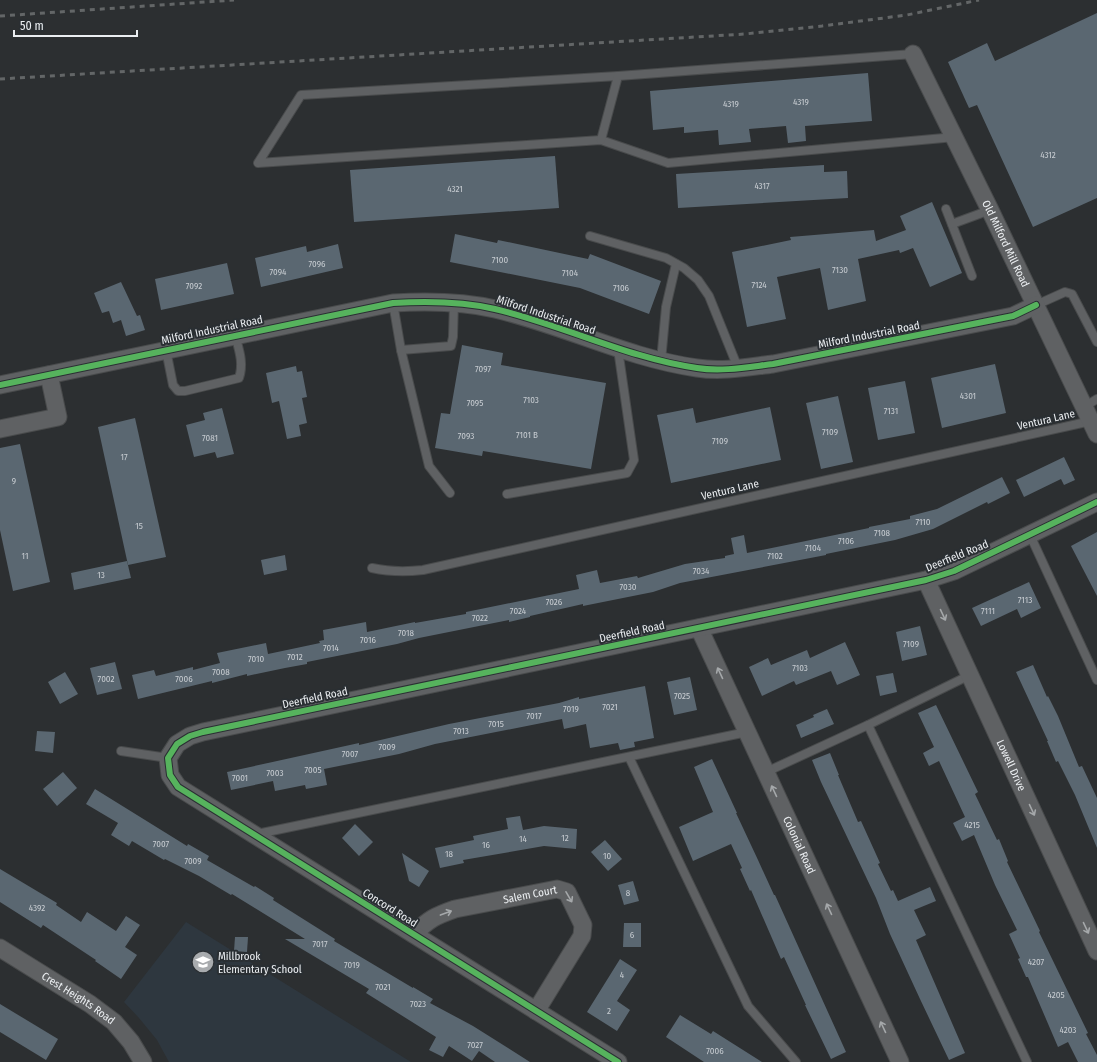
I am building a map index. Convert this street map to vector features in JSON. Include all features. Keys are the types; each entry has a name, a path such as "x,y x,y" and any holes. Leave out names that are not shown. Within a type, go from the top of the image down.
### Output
{"street":[{"name":"Old Milford Mill Road","path":"912,54 955,137 1036,305 1092,415"},
{"name":"Milford Industrial Road","path":"0,385 393,303 428,301 454,302 495,309 541,322 660,362 699,368 738,368 773,364 1013,316 1036,305"},
{"path":"0,429 58,417 49,375"},
{"name":"Deerfield Road","path":"168,758 177,744 190,736 203,732 926,580 954,571 1097,502"},
{"name":"Lowell Drive","path":"926,580 1097,951"},
{"name":"Colonial Road","path":"699,628 900,1062"},
{"name":"Concord Road","path":"168,758 170,775 178,787 618,1062"},
{"name":"Salem Court","path":"414,934 427,921 440,914 455,909 557,889 567,892 583,925 582,936 536,1011"},
{"name":"Crest Heights Road","path":"0,948 90,1004 114,1022 131,1042 143,1062"}],"lane":[{"path":"912,54 618,76 301,95 258,163 601,140 668,162 955,137"},
{"path":"601,140 618,76"},
{"path":"946,209 972,276"},
{"path":"952,224 990,210"},
{"path":"590,236 666,258 684,268 698,280 709,296 738,368"},
{"path":"660,362 666,306 676,264"},
{"path":"1036,305 1065,292 1072,294 1097,342"},
{"path":"401,350 451,346 453,337 454,302"},
{"path":"393,303 401,350 429,466 450,493"},
{"path":"166,350 173,385 178,391 185,391 239,378 242,363 235,335"},
{"path":"507,494 627,473 634,460 618,349"},
{"name":"Ventura Lane","path":"372,568 387,572 423,570 1092,415"},
{"path":"1030,535 1097,680"},
{"path":"766,772 868,725 970,675"},
{"path":"868,725 1027,1062"},
{"path":"254,835 747,732"},
{"path":"121,751 168,758"},
{"path":"630,757 748,1006 796,1062"}],"shaded area":[{"name":"Millbrook Elementary School","path":"186,922 411,1062 169,1062 157,1040 124,1002"}],"building":[{"path":"1097,13 1097,198 1033,227 977,105 969,108 948,62 987,43 995,61"},
{"path":"868,73 872,121 805,126 806,141 788,143 786,126 749,129 751,142 719,145 718,130 684,133 684,127 653,130 650,91"},
{"path":"555,156 559,208 354,222 350,170"},
{"path":"824,165 824,172 847,171 848,198 678,208 676,174"},
{"path":"932,202 962,273 930,287 913,248 900,253 899,250 858,259 866,301 828,310 820,268 777,277 786,319 747,327 732,252 791,240 790,237 874,230 876,241 906,230 900,216"},
{"path":"455,234 497,243 498,240 588,259 590,254 661,281 649,314 580,288 450,262"},
{"path":"338,244 343,268 261,287 255,258 306,246 307,252"},
{"path":"227,263 234,294 161,310 155,279"},
{"path":"121,282 137,316 140,315 145,330 126,336 121,320 113,323 109,311 102,313 94,293"},
{"path":"462,345 503,353 501,365 606,383 591,469 483,451 482,456 435,448 441,413 450,414"},
{"path":"995,364 1006,413 942,428 931,378"},
{"path":"296,366 297,372 302,371 307,397 302,398 307,423 299,425 301,436 287,439 279,401 272,403 266,373"},
{"path":"905,381 915,433 878,440 868,388"},
{"path":"838,396 853,462 821,469 806,403"},
{"path":"770,407 781,460 671,483 657,415 693,408 696,423"},
{"path":"222,408 234,454 217,458 215,452 194,457 186,425 205,420 203,413"},
{"path":"135,418 166,557 128,565 98,427"},
{"path":"20,444 50,582 13,591 0,530 0,448"},
{"path":"1064,457 1075,480 1064,485 1061,479 1024,497 1016,480"},
{"path":"1002,477 1010,493 988,504 987,502 933,529 895,540 680,583 653,592 583,606 583,604 509,622 509,620 419,638 397,644 307,662 307,664 247,676 247,674 212,683 212,681 138,699 132,675 154,670 156,676 193,667 193,670 220,663 217,653 266,643 268,654 320,643 319,641 324,640 323,630 366,622 367,632 415,622 466,614 466,612 579,589 576,575 597,570 600,583 637,576 638,578 685,564 725,558 725,556 734,554 731,538 744,535 747,553 910,519 910,516 937,509"},
{"path":"1097,532 1097,596 1071,546"},
{"path":"285,555 287,570 264,575 261,560"},
{"path":"127,561 131,578 74,590 71,573"},
{"path":"1029,582 1041,608 1021,618 1017,609 981,626 972,608"},
{"path":"920,626 927,655 902,661 896,632"},
{"path":"845,642 860,675 837,685 831,671 796,685 794,681 762,696 749,667 768,658 771,665 807,650 810,658"},
{"path":"115,662 122,689 97,695 90,668"},
{"path":"1033,665 1047,697 1048,696 1058,716 1079,767 1082,766 1097,798 1097,848 1075,795 1058,761 1056,762 1048,741 1016,672"},
{"path":"65,672 78,694 60,704 48,682"},
{"path":"893,673 897,692 880,696 876,676"},
{"path":"690,677 697,710 674,715 667,682"},
{"path":"645,686 654,738 634,742 635,747 620,750 618,743 590,748 586,724 564,729 562,719 435,744 399,754 324,769 327,785 306,789 305,785 275,791 273,781 231,790 227,772 359,743 359,745 449,724 559,703 579,697 579,699"},
{"path":"936,705 978,792 975,794 997,840 999,839 1008,861 1007,862 1040,931 1039,932 1088,1033 1086,1034 1097,1055 1097,1062 1078,1062 1068,1042 1058,1047 1028,977 1026,977 1018,959 1020,958 1009,934 1017,930 995,885 974,835 962,841 953,823 965,817 939,761 929,766 923,753 934,747 918,713"},
{"path":"827,709 834,724 801,738 796,725"},
{"path":"37,731 55,732 53,753 35,751"},
{"path":"830,753 858,822 861,821 880,863 878,864 891,891 893,890 898,901 930,887 936,901 914,910 926,935 916,940 965,1053 949,1060 890,934 876,898 812,760"},
{"path":"712,759 846,1052 831,1059 784,957 781,959 751,890 750,891 740,869 742,868 731,844 693,861 679,827 713,812 694,767"},
{"path":"63,772 77,788 57,806 43,789"},
{"path":"95,789 187,846 188,844 209,856 207,860 254,887 255,886 274,898 273,900 335,939 334,941 433,999 430,1003 473,1026 530,1062 495,1062 479,1051 472,1061 449,1046 443,1057 429,1050 436,1037 366,993 369,989 285,939 305,939 232,894 231,895 199,876 165,859 164,860 132,841 129,846 111,835 118,823 86,804"},
{"path":"520,816 523,830 544,826 577,829 576,849 544,846 463,860 464,863 440,868 435,848 474,840 473,836 508,829 506,818"},
{"path":"355,824 373,842 359,856 342,838"},
{"path":"605,840 622,859 608,871 591,852"},
{"path":"402,853 429,871 419,887 409,881"},
{"path":"0,869 57,903 56,905 81,922 87,912 116,931 126,916 140,925 125,947 137,955 121,979 95,961 96,960 43,925 41,928 0,902"},
{"path":"633,881 639,901 624,905 618,885"},
{"path":"624,923 641,923 641,947 623,947"},
{"path":"235,937 248,937 247,952 234,951"},
{"path":"620,959 637,970 617,1001 630,1010 617,1031 587,1012"},
{"path":"0,1004 58,1039 46,1060 0,1032"},
{"path":"680,1015 711,1034 713,1031 762,1062 704,1062 666,1037"}],"railway":[{"path":"0,16 234,0"},
{"path":"0,79 745,34 907,15 979,0"}],"cycle path":[{"path":"0,385 393,303 444,302 482,306 521,316 646,357 706,369 735,369 773,364 1013,316 1036,305"},
{"path":"618,1062 178,787 170,775 168,758 177,744 190,736 203,732 926,580 954,571 1097,502"}],"place":[{"name":"Millbrook Elementary School","path":"203,962"}]}
